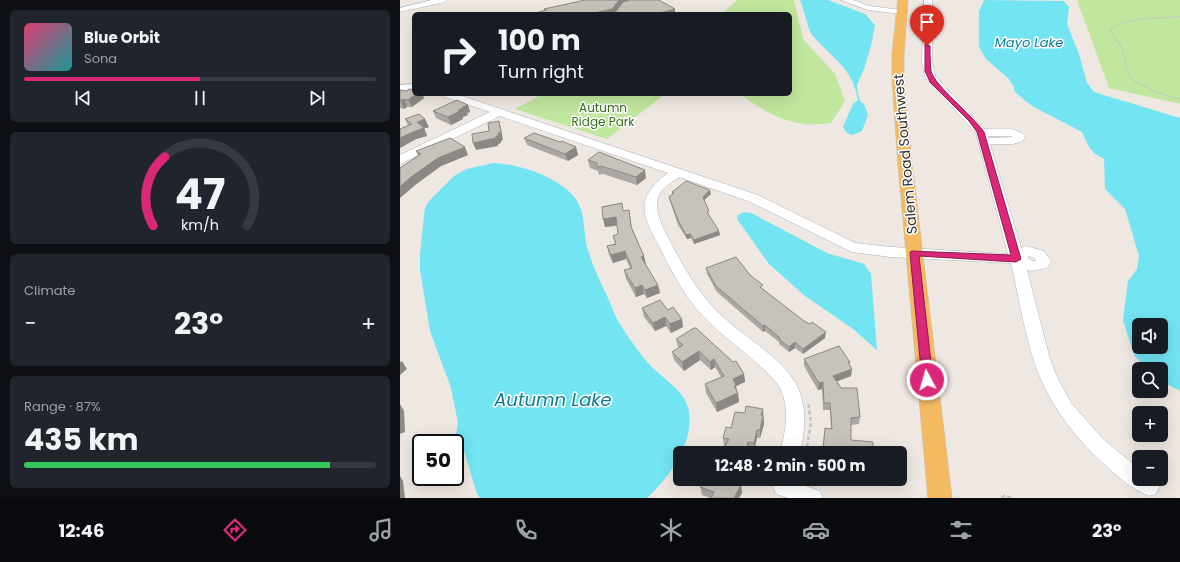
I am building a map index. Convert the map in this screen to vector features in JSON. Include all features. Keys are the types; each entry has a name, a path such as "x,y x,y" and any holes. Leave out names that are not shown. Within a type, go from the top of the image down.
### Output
{"main road":[{"name":"Salem Road Southwest","path":"902,6 898,80 914,253 940,498"}],"street":[{"path":"400,10 442,0"},
{"path":"845,0 868,8 902,6"},
{"path":"928,0 927,61 930,77 982,136 1042,359 1048,376 1065,408 1095,444 1124,470 1132,475"},
{"path":"400,88 412,88"},
{"path":"452,96 760,201 852,247 866,250 1016,259"},
{"path":"400,160 418,150 476,125 499,112"},
{"path":"677,172 660,186 653,196 651,204 653,220 675,264 699,303 711,316 784,380 792,394 796,410 795,433 792,446"},
{"path":"782,488 813,498"}],"path":[{"path":"1180,17 1152,19 1114,25 1110,30 1111,36 1123,50 1127,74 1147,87 1180,100"},
{"path":"807,398 811,423 807,446"},
{"path":"1002,498 1004,495 1011,498"}],"green space":[{"path":"737,0 794,0 803,39 835,74 845,101 831,123 805,124 782,119 743,96 792,96 792,12 724,12"},
{"path":"1077,0 1180,0 1180,104 1109,88"},
{"name":"Autumn Ridge Park","path":"538,96 662,96 607,139 515,109"}],"water":[{"path":"800,0 828,0 865,14 875,25 871,46 857,85 858,95 861,102 864,104 868,115 862,131 852,135 847,133 843,127 853,104 858,100 855,89 851,79 841,64 812,35"},
{"name":"Mayo Lake","path":"984,0 1064,1 1069,7 1067,24 1079,54 1087,83 1094,92 1180,118 1180,391 1168,385 1168,362 1140,362 1134,355 1168,354 1168,318 1132,318 1132,349 1123,320 1128,281 1137,269 1139,256 1125,209 1105,189 1104,159 1095,154 1089,147 1082,132 1032,106 1015,92 1013,85 1008,78 986,59 979,47 979,12"},
{"name":"Autumn Lake","path":"494,163 526,169 549,178 559,184 575,198 579,204 583,216 589,254 616,317 645,360 673,385 683,397 689,412 690,424 685,446 673,446 673,467 664,480 647,498 480,498 477,494 464,452 464,434 456,434 458,423 451,388 430,331 420,270 420,255 425,208 429,201 454,176 467,169"},
{"path":"744,212 751,213 827,253 864,264 871,274 877,350 853,329 805,296 769,264 737,219 738,215"}],"building":[{"path":"585,0 619,0 612,9 598,12 539,12 546,10 544,9"},
{"path":"630,0 659,0 675,9 664,12 616,12 623,2"},
{"path":"409,89 412,90 412,96 413,96 408,100 404,99 400,101 400,90 407,91"},
{"path":"457,100 468,105 448,117 433,111"},
{"path":"419,114 425,119 417,122 424,128 400,138 400,129 412,124 405,119"},
{"path":"499,121 501,133 498,133 499,136 473,143 472,134 489,131 488,123"},
{"path":"534,133 560,142 562,141 576,147 565,154 524,138"},
{"path":"450,138 465,147 438,158 411,177 400,187 400,168 421,154 416,151"},
{"path":"599,152 645,170 636,177 601,166 597,167 597,163 588,160"},
{"path":"686,181 710,190 703,197 709,211 707,212 719,231 694,240 690,234 686,235 669,197 674,193 672,192"},
{"path":"622,203 623,211 629,210 631,227 644,256 641,257 658,285 645,290 642,285 635,288 624,270 632,268 625,251 611,255 607,246 616,244 613,236 618,234 616,217 603,219 602,207"},
{"path":"736,257 750,275 763,285 760,287 804,321 810,324 812,322 826,332 803,349 795,342 789,347 765,325 763,326 716,286 706,268"},
{"path":"660,300 668,310 673,307 682,319 670,324 665,317 653,323 642,308"},
{"path":"696,328 733,362 736,361 744,374 733,379 736,385 734,386 738,393 716,403 705,384 724,376 714,359 710,362 699,351 682,362 672,352 683,345 676,339"},
{"path":"839,346 850,362 848,362 852,369 833,376 841,388 857,388 860,417 851,418 851,440 873,442 873,446 823,446 825,428 832,429 830,403 824,403 823,382 819,383 804,359"},
{"path":"746,406 763,409 760,430 757,430 754,443 748,442 747,446 725,446 729,439 723,438 726,427 731,428 735,412 745,413"},
{"path":"740,486 734,498 711,498 714,492 700,487"}],"route":[{"path":"927,46 928,71 933,82 977,126 981,132 1016,259 914,253 927,380"}]}
